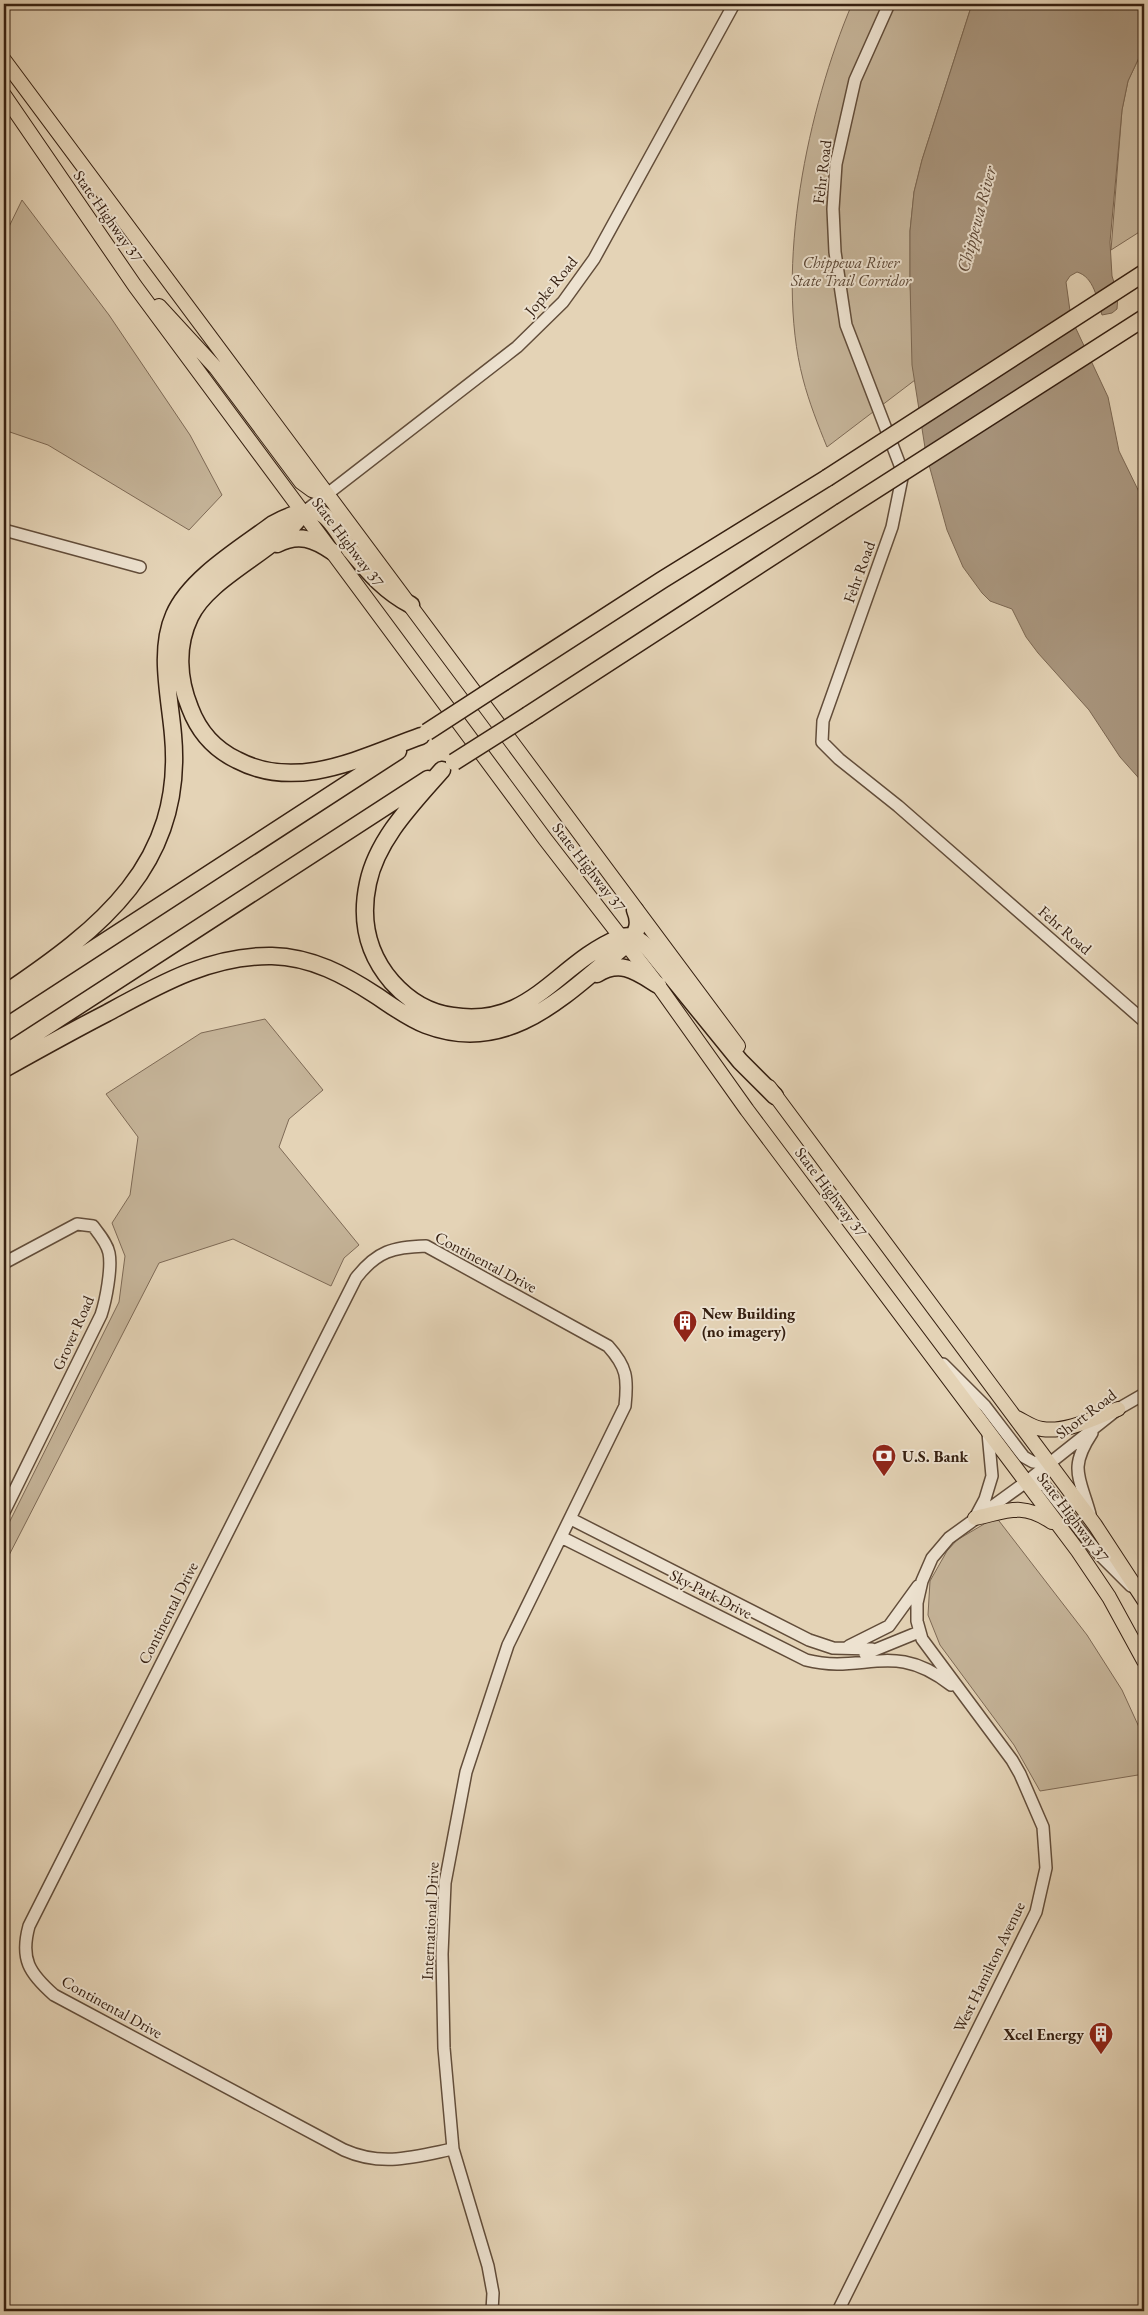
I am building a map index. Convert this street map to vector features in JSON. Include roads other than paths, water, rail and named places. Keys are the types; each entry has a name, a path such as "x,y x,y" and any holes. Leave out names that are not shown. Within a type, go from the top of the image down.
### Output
{"highway":[{"path":"4,1007 662,580 826,478 1144,272"},
{"path":"4,1054 1144,318"},
{"path":"304,512 291,528 219,584 191,615 184,631 180,653 180,672 187,701 199,726 222,752 248,766 277,774 310,773 334,767 424,734"},
{"path":"4,994 56,959 96,924 141,871 161,835 168,816 174,769 167,667 167,638 174,615 196,584 253,538 284,518 304,512 317,512 325,516 352,552 382,586 411,605"},
{"path":"245,564 274,546 293,538 314,540 333,552"},
{"path":"448,766 409,809 386,840 373,867 364,900 364,920 372,953 403,994 429,1010 442,1015 472,1019 506,1013 527,1003 595,951 628,939 641,941 740,1061 775,1096"},
{"path":"566,994 628,939 639,923 635,910"},
{"path":"4,1069 175,977 201,967 241,957 288,957 317,964 348,978 414,1019 454,1032 482,1032 513,1027 535,1016 604,969 615,966 625,966 658,985"}],"main road":[{"name":"State Highway 37","path":"4,60 411,605 635,910 1049,1463 1091,1520 1142,1597"},
{"name":"State Highway 37","path":"4,95 135,286 545,839 628,939 658,985 727,1082 1026,1482 1109,1597 1144,1661"},
{"path":"135,286 167,314 212,363 301,482 312,490 328,494"},
{"path":"1014,1416 1034,1427 1048,1430 1066,1427 1118,1409"},
{"path":"974,1518 1021,1508 1041,1515 1058,1526"}],"street":[{"name":"Jopke Road","path":"304,512 517,347 564,302 594,258 734,4"},
{"name":"Fehr Road","path":"889,4 855,80 836,164 833,209 835,252 846,325 903,473 892,527 823,721 822,742 839,759 898,806 1144,1021"},
{"path":"4,530 140,567"},
{"name":"Grover Road","path":"4,1263 77,1224 93,1226 104,1240 109,1254 107,1295 102,1315 4,1512"},
{"name":"Continental Drive","path":"453,2149 406,2158 382,2160 363,2158 344,2150 54,1996 36,1980 27,1963 24,1944 29,1926 108,1767 356,1278 369,1262 386,1252 407,1246 426,1246 608,1346 621,1361 627,1385 625,1406 571,1518"},
{"path":"918,1338 978,1399 1024,1457 1033,1462 1049,1463"},
{"name":"Short Road","path":"1049,1463 1118,1409 1144,1394"},
{"path":"1091,1520 1078,1482 1077,1469 1083,1447 1097,1425"},
{"path":"974,1518 986,1499 992,1476 988,1433"},
{"path":"844,1648 860,1643 889,1626 922,1581 940,1547 974,1518 1026,1482 1049,1463"},
{"path":"1026,1482 1045,1486 1109,1565 1142,1597"},
{"name":"International Drive","path":"492,2311 493,2293 488,2266 453,2149 444,2048 442,1954 445,1883 466,1772 508,1645 571,1518"},
{"name":"Sky Park Drive","path":"571,1518 809,1640 833,1648 872,1650"},
{"name":"Sky Park Drive","path":"561,1537 794,1655 819,1663 884,1659 908,1662 929,1670 961,1692"},
{"path":"919,1632 917,1602 922,1581"},
{"name":"Sky Park Drive","path":"851,1662 872,1650 919,1632"},
{"name":"West Hamilton Avenue","path":"838,2311 1036,1912 1046,1868 1043,1827 1020,1774 919,1632"}],"water":[{"name":"Chippewa River","path":"972,4 1144,4 1144,47 1128,81 1122,110 1110,242 1112,276 1118,295 1117,309 1112,313 1102,315 1094,289 1083,275 1077,272 1070,276 1066,282 1071,318 1108,397 1119,451 1144,502 1144,784 1120,757 1089,710 1038,653 1026,637 1012,609 990,601 963,567 947,530 926,454 912,365 910,231 914,192 922,160"}],"place":[{"name":"New Building (no imagery)","path":"685,1343"},
{"name":"U.S. Bank","path":"884,1477"},
{"name":"Xcel Energy","path":"1101,2055"}],"park label":[{"name":"Chippewa River State Trail Corridor","path":"851,271"}]}
